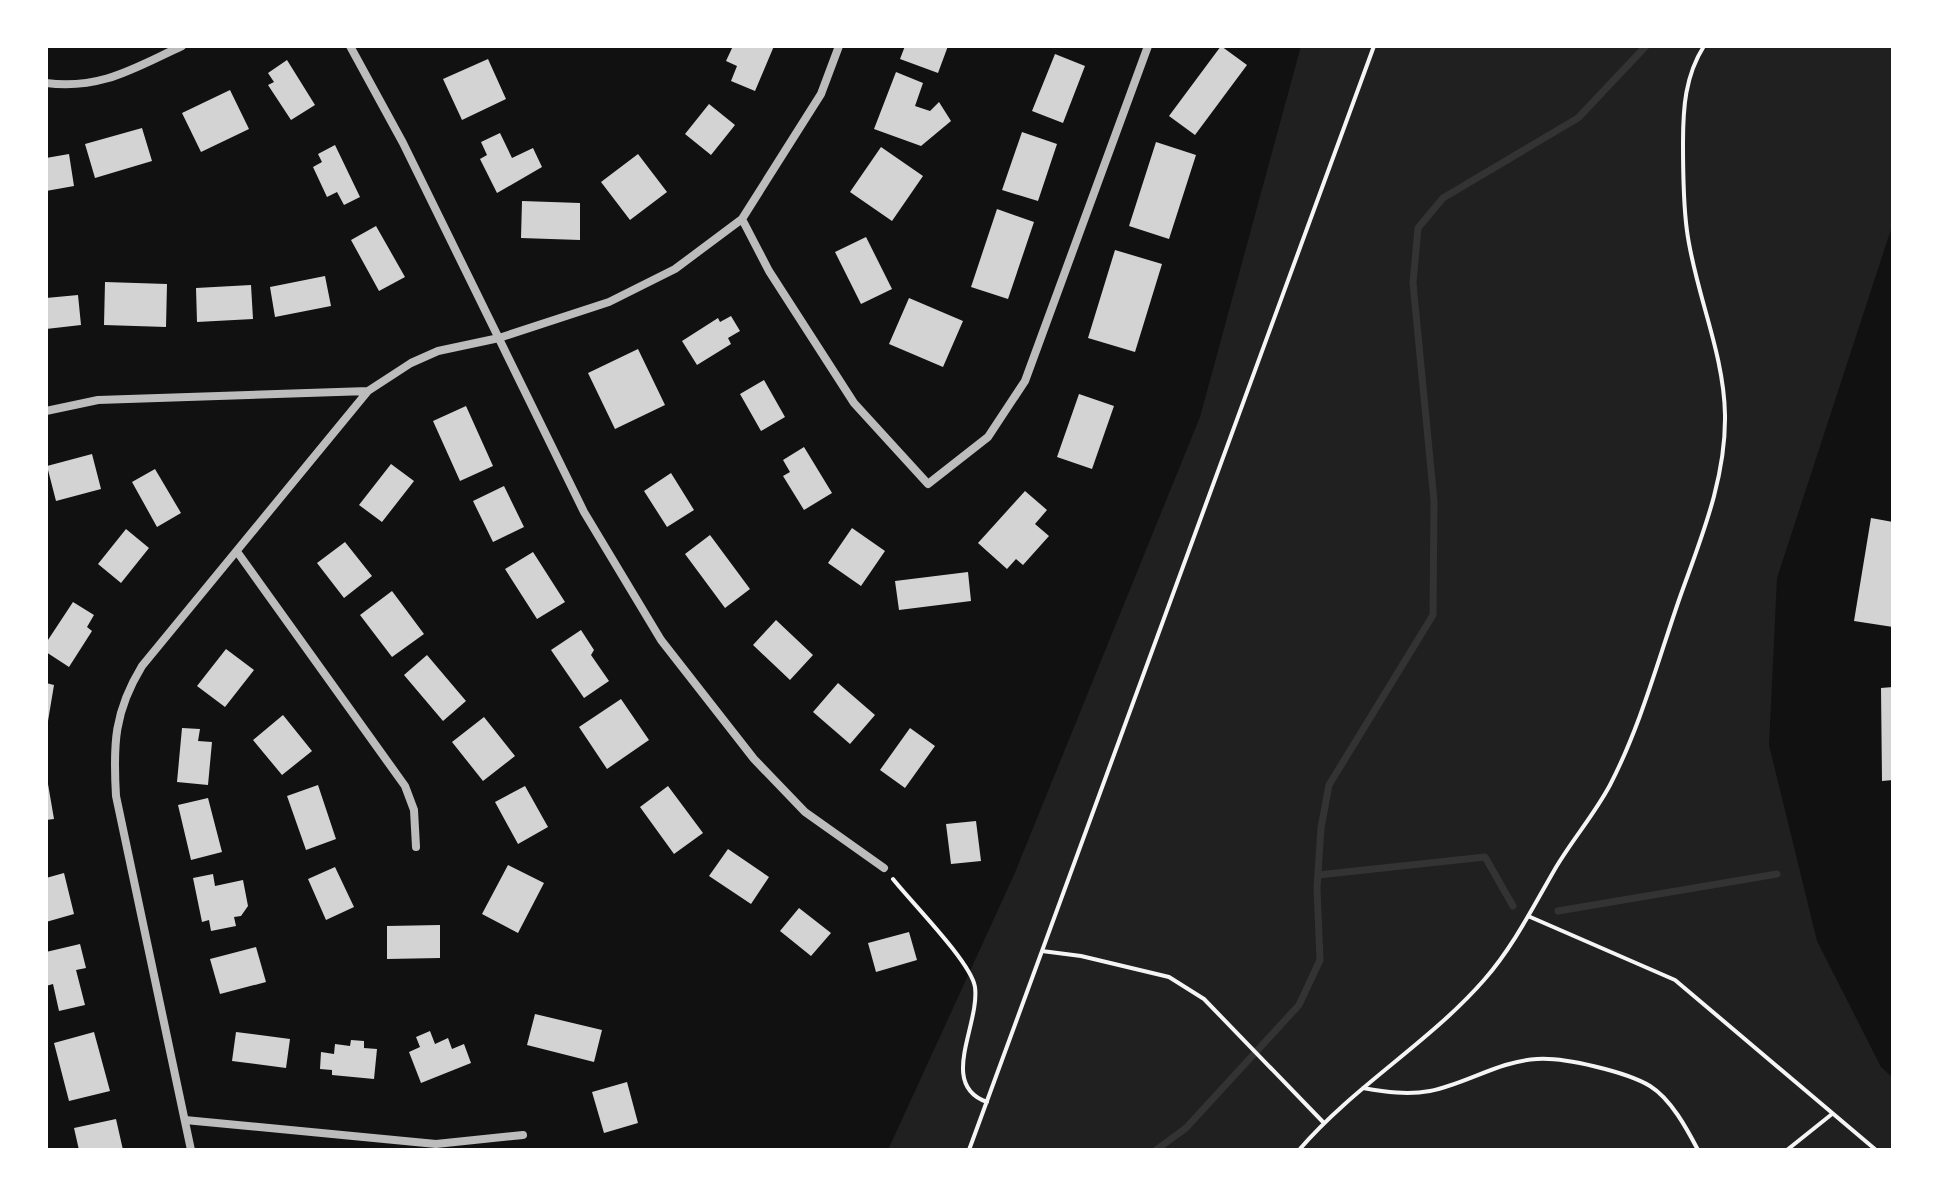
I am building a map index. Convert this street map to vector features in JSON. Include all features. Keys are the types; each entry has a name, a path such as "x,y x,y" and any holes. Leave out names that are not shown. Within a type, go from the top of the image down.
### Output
{"street":[{"path":"46,83 74,87 107,81 182,46"},
{"path":"350,46 403,143 584,512 661,640 754,759 795,802 884,868"},
{"path":"191,1150 116,796 113,741 125,694 142,666 238,553 368,391 411,363 438,351 499,338 609,302 675,269 742,219 821,94 839,46"},
{"path":"742,219 769,271 854,403 928,484 988,437 1025,381 1148,46"},
{"path":"46,411 98,400 368,391"},
{"path":"238,553 405,786 414,810 416,847"},
{"path":"185,1120 436,1144 523,1135"}],"path":[{"path":"969,1150 1374,46"},
{"path":"1299,1150 1323,1122 1484,981 1528,916 1563,856 1584,831 1623,757 1699,552 1723,454 1724,394 1687,231 1683,110 1688,81 1704,46"},
{"path":"884,868 973,980 975,1015 962,1078 967,1091 987,1102"},
{"path":"1528,916 1675,980 1876,1150"},
{"path":"1042,951 1081,956 1169,977 1204,999 1309,1104 1323,1122"},
{"path":"1363,1088 1402,1094 1434,1090 1471,1075 1537,1059 1583,1066 1651,1087 1672,1108 1698,1150"},
{"path":"1787,1150 1832,1113"}],"shaded area":[{"path":"1301,46 1893,46 1893,223 1777,578 1769,745 1817,941 1881,1067 1893,1078 1893,1150 888,1150 1014,875 1200,417"}],"building":[{"path":"733,46 774,46 755,91 731,81 737,66 726,61"},
{"path":"905,46 948,46 938,73 900,59"},
{"path":"1221,46 1247,65 1195,135 1169,116"},
{"path":"1055,54 1085,66 1063,123 1032,111"},
{"path":"488,59 506,99 462,120 443,79"},
{"path":"287,60 315,105 291,120 268,85 274,82 268,73"},
{"path":"896,72 923,83 915,106 930,111 939,102 951,121 921,146 874,129"},
{"path":"230,90 249,129 201,152 182,113"},
{"path":"709,104 735,125 711,155 685,134"},
{"path":"142,128 152,161 95,178 85,144"},
{"path":"1022,132 1057,144 1038,201 1002,190"},
{"path":"500,133 512,158 533,148 542,167 497,193 480,159 487,155 481,142"},
{"path":"1156,142 1196,155 1169,239 1129,226"},
{"path":"335,145 360,197 344,205 337,192 327,197 313,167 322,162 318,154"},
{"path":"881,147 923,176 892,221 850,192"},
{"path":"69,154 74,186 46,191 46,158"},
{"path":"638,154 667,192 630,220 601,182"},
{"path":"522,201 580,203 580,240 521,238"},
{"path":"997,209 1034,222 1008,299 971,287"},
{"path":"376,226 405,277 379,291 351,240"},
{"path":"866,237 892,289 861,304 835,252"},
{"path":"1115,250 1162,264 1135,352 1088,338"},
{"path":"325,276 331,306 275,317 270,287"},
{"path":"105,282 167,284 166,327 104,325"},
{"path":"251,285 253,319 197,322 196,288"},
{"path":"78,295 81,325 46,329 46,298"},
{"path":"909,298 963,321 943,367 889,344"},
{"path":"731,316 740,331 728,338 731,344 697,365 682,341 718,318 720,322"},
{"path":"638,349 665,405 615,429 588,373"},
{"path":"764,380 785,417 761,431 740,394"},
{"path":"1079,394 1114,406 1092,469 1057,457"},
{"path":"466,406 493,466 460,481 433,421"},
{"path":"804,447 832,493 804,510 783,476 790,472 783,460"},
{"path":"92,454 101,489 56,501 47,466"},
{"path":"391,464 414,481 382,522 359,505"},
{"path":"155,469 181,513 157,527 132,482"},
{"path":"671,473 694,510 667,527 644,491"},
{"path":"504,486 524,527 493,542 473,501"},
{"path":"1025,491 1047,510 1035,524 1049,536 1023,565 1016,559 1007,569 978,543"},
{"path":"1871,518 1893,522 1893,627 1854,621"},
{"path":"852,528 885,551 861,586 828,563"},
{"path":"126,529 149,548 121,583 98,564"},
{"path":"710,535 750,589 725,608 685,554"},
{"path":"345,542 372,576 344,598 317,563"},
{"path":"533,552 565,602 537,619 505,569"},
{"path":"968,572 971,601 899,610 895,581"},
{"path":"392,591 424,634 392,657 360,615"},
{"path":"73,602 94,615 87,627 92,631 69,667 46,652 46,643"},
{"path":"776,620 813,655 790,680 753,645"},
{"path":"581,630 594,650 591,655 609,681 584,698 551,650"},
{"path":"226,649 254,670 225,707 197,686"},
{"path":"427,655 466,701 443,721 404,675"},
{"path":"46,683 54,685 48,721 46,720"},
{"path":"838,683 875,715 850,744 813,712"},
{"path":"1893,687 1893,780 1882,781 1881,688"},
{"path":"621,699 649,740 607,769 579,727"},
{"path":"283,715 312,751 282,775 253,740"},
{"path":"484,717 515,756 483,781 452,742"},
{"path":"182,728 200,729 198,741 212,742 208,785 177,782"},
{"path":"910,728 935,746 905,788 880,770"},
{"path":"46,785 54,819 46,820"},
{"path":"318,785 336,839 306,850 287,796"},
{"path":"525,786 548,827 518,844 495,802"},
{"path":"668,786 703,833 674,854 640,807"},
{"path":"208,798 222,852 191,860 178,805"},
{"path":"976,821 981,861 951,864 946,824"},
{"path":"728,849 769,877 751,904 709,876"},
{"path":"508,865 544,883 518,933 482,914"},
{"path":"335,867 354,907 326,920 308,879"},
{"path":"64,873 74,914 46,922 46,878"},
{"path":"213,874 215,886 243,880 248,906 241,916 234,917 236,926 211,931 209,920 202,922 193,878"},
{"path":"799,908 831,933 811,956 780,931"},
{"path":"440,925 440,958 387,959 387,926"},
{"path":"909,932 917,960 876,972 868,943"},
{"path":"80,944 86,968 76,970 85,1005 59,1011 53,984 46,986 46,952"},
{"path":"256,947 266,982 220,994 210,959"},
{"path":"535,1014 602,1030 594,1062 527,1045"},
{"path":"430,1031 435,1044 448,1038 452,1049 464,1044 471,1063 421,1083 409,1052 420,1047 416,1037"},
{"path":"94,1032 110,1091 69,1101 54,1043"},
{"path":"236,1032 290,1039 286,1068 232,1061"},
{"path":"351,1040 364,1041 364,1048 377,1049 374,1079 332,1075 332,1070 320,1069 321,1052 334,1054 335,1044 350,1046"},
{"path":"627,1082 638,1123 604,1133 592,1092"},
{"path":"116,1119 123,1150 79,1150 74,1128"}],"waterway":[{"path":"1156,1150 1186,1128 1299,1005 1320,960 1317,888 1321,828 1329,785 1433,615 1434,501 1413,283 1418,228 1443,198 1578,118 1646,46"},
{"path":"1318,875 1485,857 1513,906"},
{"path":"1558,911 1777,874"}]}
